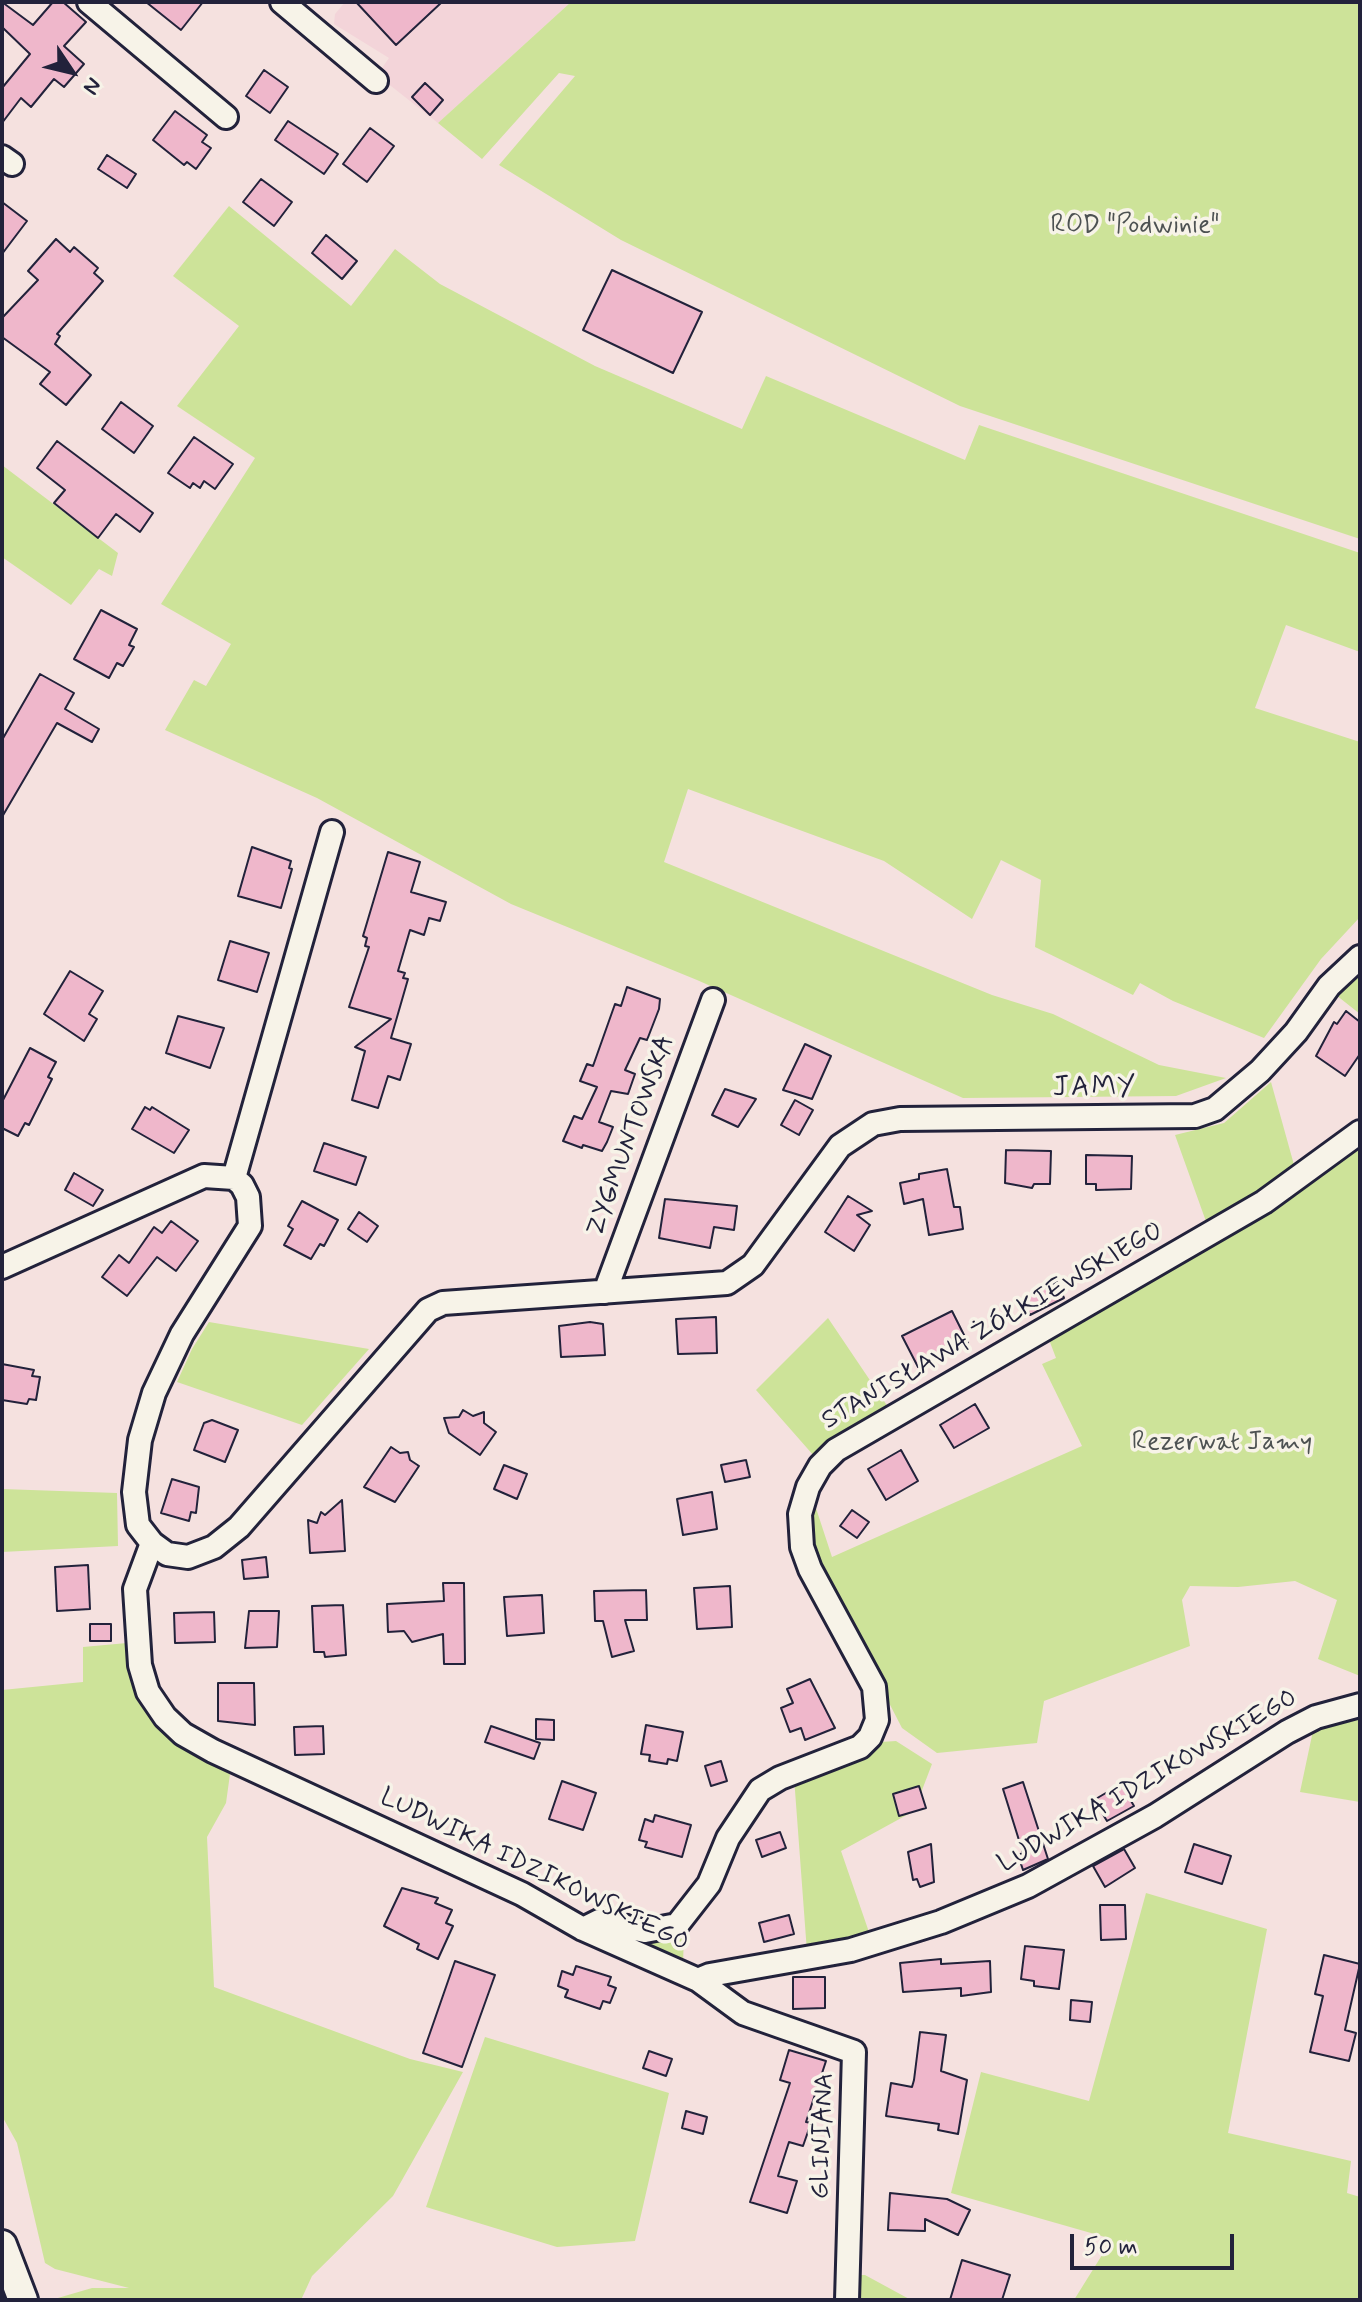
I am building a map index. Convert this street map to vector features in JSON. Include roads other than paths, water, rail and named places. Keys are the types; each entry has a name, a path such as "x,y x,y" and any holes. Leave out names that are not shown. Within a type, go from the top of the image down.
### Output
{"street":[{"path":"89,2 226,117"},
{"path":"282,2 376,81"},
{"path":"234,1178 332,832"},
{"path":"2,1267 204,1176 234,1178 248,1197 250,1226 182,1334 154,1393 140,1440 134,1492 138,1525 152,1543 167,1554 188,1557 214,1547 239,1527 428,1310 443,1303 714,1285 741,1276 753,1265 840,1146 873,1124 900,1119 1176,1118 1215,1109 1260,1071 1296,1032 1329,986 1360,957"},
{"name":"ZYGMUNTOWSKA","path":"605,1292 713,1000"},
{"name":"STANISŁAWA ŻÓŁKIEWSKIEGO","path":"583,1929 599,1921 645,1931 677,1925 709,1884 728,1838 760,1790 780,1778 860,1747 870,1737 877,1720 874,1687 810,1569 802,1547 800,1514 808,1487 820,1466 836,1450 1264,1202 1360,1132"},
{"name":"LUDWIKA IDZIKOWSKIEGO","path":"152,1543 135,1589 140,1665 148,1692 165,1717 183,1734 213,1751 530,1897 583,1929 698,1980 710,1975 851,1950 941,1922 1028,1886 1155,1816 1287,1732 1316,1717 1360,1705"},
{"name":"GLINIANA","path":"698,1980 743,2013 854,2052 847,2300"},
{"path":"2,2245 23,2300"}],"district":[{"name":"JAMY","path":"1095,1089"}],"park label":[{"name":"ROD \"Podwinie\"","path":"1135,227"},
{"name":"Rezerwat Jamy","path":"1222,1444"}]}
